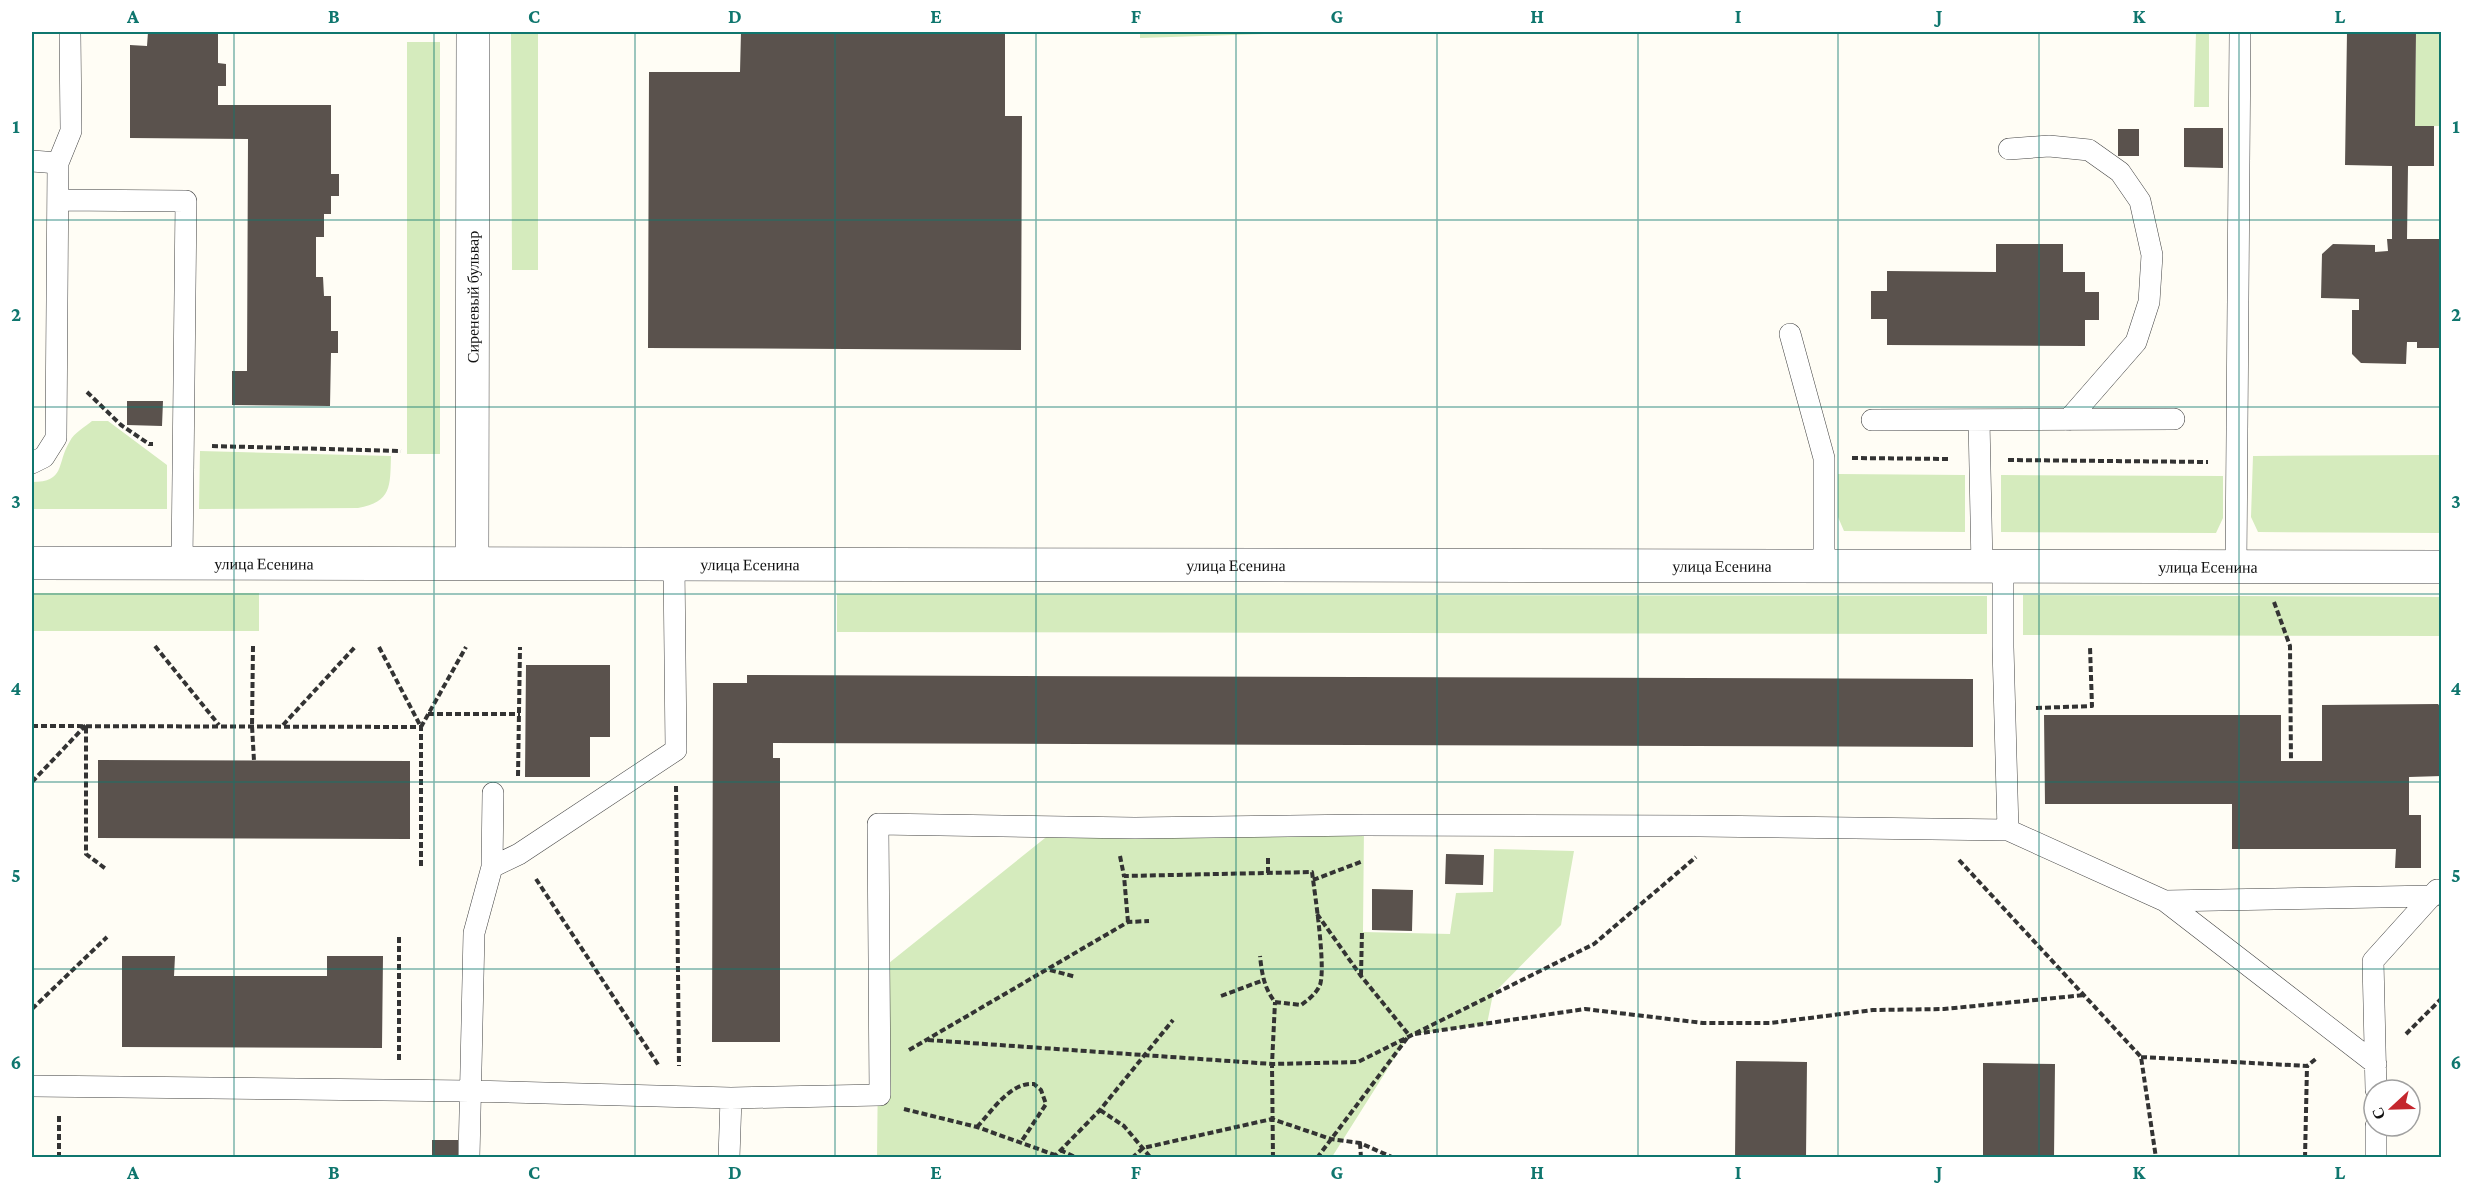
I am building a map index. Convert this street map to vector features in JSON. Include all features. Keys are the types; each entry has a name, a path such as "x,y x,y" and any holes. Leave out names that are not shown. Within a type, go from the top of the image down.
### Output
{"street":[{"name":"Сиреневый бульвар","path":"472,563 473,32"},
{"name":"улица Есенина","path":"32,563 2442,567"}],"lane":[{"path":"32,463 44,457 56,438 58,163 70,131 70,32"},
{"path":"2236,566 2240,32"},
{"path":"2009,149 2049,146 2089,150 2120,172 2140,201 2152,255 2149,302 2136,342 2068,420"},
{"path":"32,161 58,163"},
{"path":"58,200 186,201 182,563"},
{"path":"1790,334 1824,458 1824,566"},
{"path":"1872,420 2174,420"},
{"path":"1979,420 1979,459 1992,566 2005,708 2008,830"},
{"path":"492,867 519,854 676,750 674,564"},
{"path":"469,1158 474,933 492,867 493,793"},
{"path":"32,1086 470,1091 731,1098 880,1095 878,824 1135,828 1375,825 2008,830 2165,901 2376,1064"},
{"path":"2165,901 2437,890"},
{"path":"2376,1078 2373,961 2437,890"},
{"path":"729,1158 731,1098"},
{"path":"2376,1138 2376,1158"}],"path":[{"path":"56,361 121,425 149,444 401,451"},
{"path":"1824,458 2237,463"},
{"path":"155,646 219,726"},
{"path":"252,646 254,761"},
{"path":"282,726 354,646"},
{"path":"2290,646 2291,761"},
{"path":"379,647 421,727 421,867"},
{"path":"421,727 465,647"},
{"path":"493,793 518,783 520,647"},
{"path":"2005,708 2092,706 2090,647"},
{"path":"428,714 520,714"},
{"path":"32,782 86,725"},
{"path":"86,725 86,854 106,869"},
{"path":"32,726 421,727"},
{"path":"676,750 679,1097"},
{"path":"1930,829 2141,1057 2156,1158"},
{"path":"928,1040 1272,1064 1358,1062 1594,944 1701,853"},
{"path":"519,854 679,1097"},
{"path":"1313,880 1363,861"},
{"path":"1128,922 1124,876 1312,872 1317,914 1320,983 1315,993 1301,1005 1275,1002"},
{"path":"1317,914 1361,976 1409,1035"},
{"path":"879,1066 928,1040 1128,922 1149,921"},
{"path":"1361,976 1362,931"},
{"path":"399,935 399,1091"},
{"path":"32,1009 106,937"},
{"path":"1260,956 1263,980 1267,992 1275,1002 1272,1064 1273,1158"},
{"path":"1049,969 1076,977"},
{"path":"1221,996 1263,980"},
{"path":"1317,1158 1409,1035 1586,1009 1703,1023 1770,1023 1873,1010 1944,1009 2085,995"},
{"path":"2376,1064 2442,998"},
{"path":"901,1108 977,1127 1054,1156 1100,1110 1173,1020"},
{"path":"2141,1057 2307,1066 2344,1039"},
{"path":"2305,1158 2307,1066"},
{"path":"977,1127 1011,1090 1020,1084 1034,1084 1041,1090 1046,1104 1021,1142"},
{"path":"59,1158 60,1087"},
{"path":"1100,1110 1124,1126 1151,1158"},
{"path":"1132,1158 1143,1148 1272,1119 1331,1139 1360,1143 1394,1158"},
{"path":"1360,1143 1361,1158"},
{"path":"1060,1150 1077,1158"}],"green space":[{"path":"511,32 538,32 538,270 512,270"},
{"path":"1140,32 1330,32 1140,38"},
{"path":"2196,32 2209,32 2209,107 2194,107"},
{"path":"2416,32 2441,32 2441,126 2415,126"},
{"path":"407,42 440,42 440,454 407,454"},
{"path":"92,421 108,421 167,465 167,509 32,509 32,482 50,479 55,475 72,438"},
{"path":"200,451 391,456 389,484 383,497 377,502 358,508 199,509"},
{"path":"2441,455 2441,533 2258,532 2251,517 2253,456"},
{"path":"1838,474 1965,475 1965,532 1844,531 1838,517"},
{"path":"2001,475 2223,476 2223,518 2216,533 2001,532"},
{"path":"32,593 259,593 259,631 32,631"},
{"path":"837,594 1987,596 1987,634 837,632"},
{"path":"2023,595 2441,597 2441,636 2023,635"},
{"path":"1364,825 1363,932 1450,934 1456,893 1493,892 1494,849 1574,851 1561,925 1493,994 1487,1024 1409,1035 1332,1157 877,1158 879,971 1060,826"}],"building":[{"path":"148,32 218,32 218,63 226,64 226,86 218,86 218,105 331,105 331,174 339,174 339,196 331,196 331,214 324,214 324,237 316,237 316,277 323,277 324,296 331,296 331,331 338,331 338,353 331,353 330,406 232,405 232,371 247,371 248,139 130,138 130,45 147,46"},
{"path":"741,32 1005,32 1005,116 1022,116 1021,350 648,348 649,72 740,72"},
{"path":"2347,32 2416,32 2415,126 2434,126 2434,166 2408,166 2407,239 2442,239 2442,348 2417,348 2417,342 2407,342 2406,364 2361,363 2352,354 2352,310 2359,310 2359,299 2321,298 2322,254 2333,244 2375,245 2375,252 2388,251 2387,239 2392,239 2392,166 2345,165"},
{"path":"2184,128 2223,128 2223,168 2184,167"},
{"path":"2118,129 2139,129 2139,156 2118,156"},
{"path":"1996,244 2063,244 2063,272 2085,272 2085,292 2099,292 2099,320 2085,320 2085,346 1887,345 1887,319 1871,319 1871,291 1887,291 1887,271 1996,272"},
{"path":"127,401 163,401 162,426 127,425"},
{"path":"526,665 610,665 610,737 590,737 590,777 525,777"},
{"path":"747,675 1973,679 1973,747 773,743 773,758 780,758 780,1042 712,1042 713,683 747,683"},
{"path":"2438,704 2442,709 2442,776 2409,777 2409,815 2421,815 2421,868 2395,868 2396,849 2232,849 2232,804 2045,804 2044,715 2281,715 2281,761 2322,761 2322,705"},
{"path":"98,760 410,761 410,839 98,838"},
{"path":"1446,854 1484,855 1483,885 1445,884"},
{"path":"1372,889 1413,890 1412,931 1372,930"},
{"path":"122,956 175,956 174,976 327,976 327,956 383,956 382,1048 122,1047"},
{"path":"1736,1061 1807,1062 1806,1158 1735,1158"},
{"path":"1983,1063 2055,1064 2054,1158 1983,1158"},
{"path":"432,1140 458,1140 458,1158 432,1158"}]}
